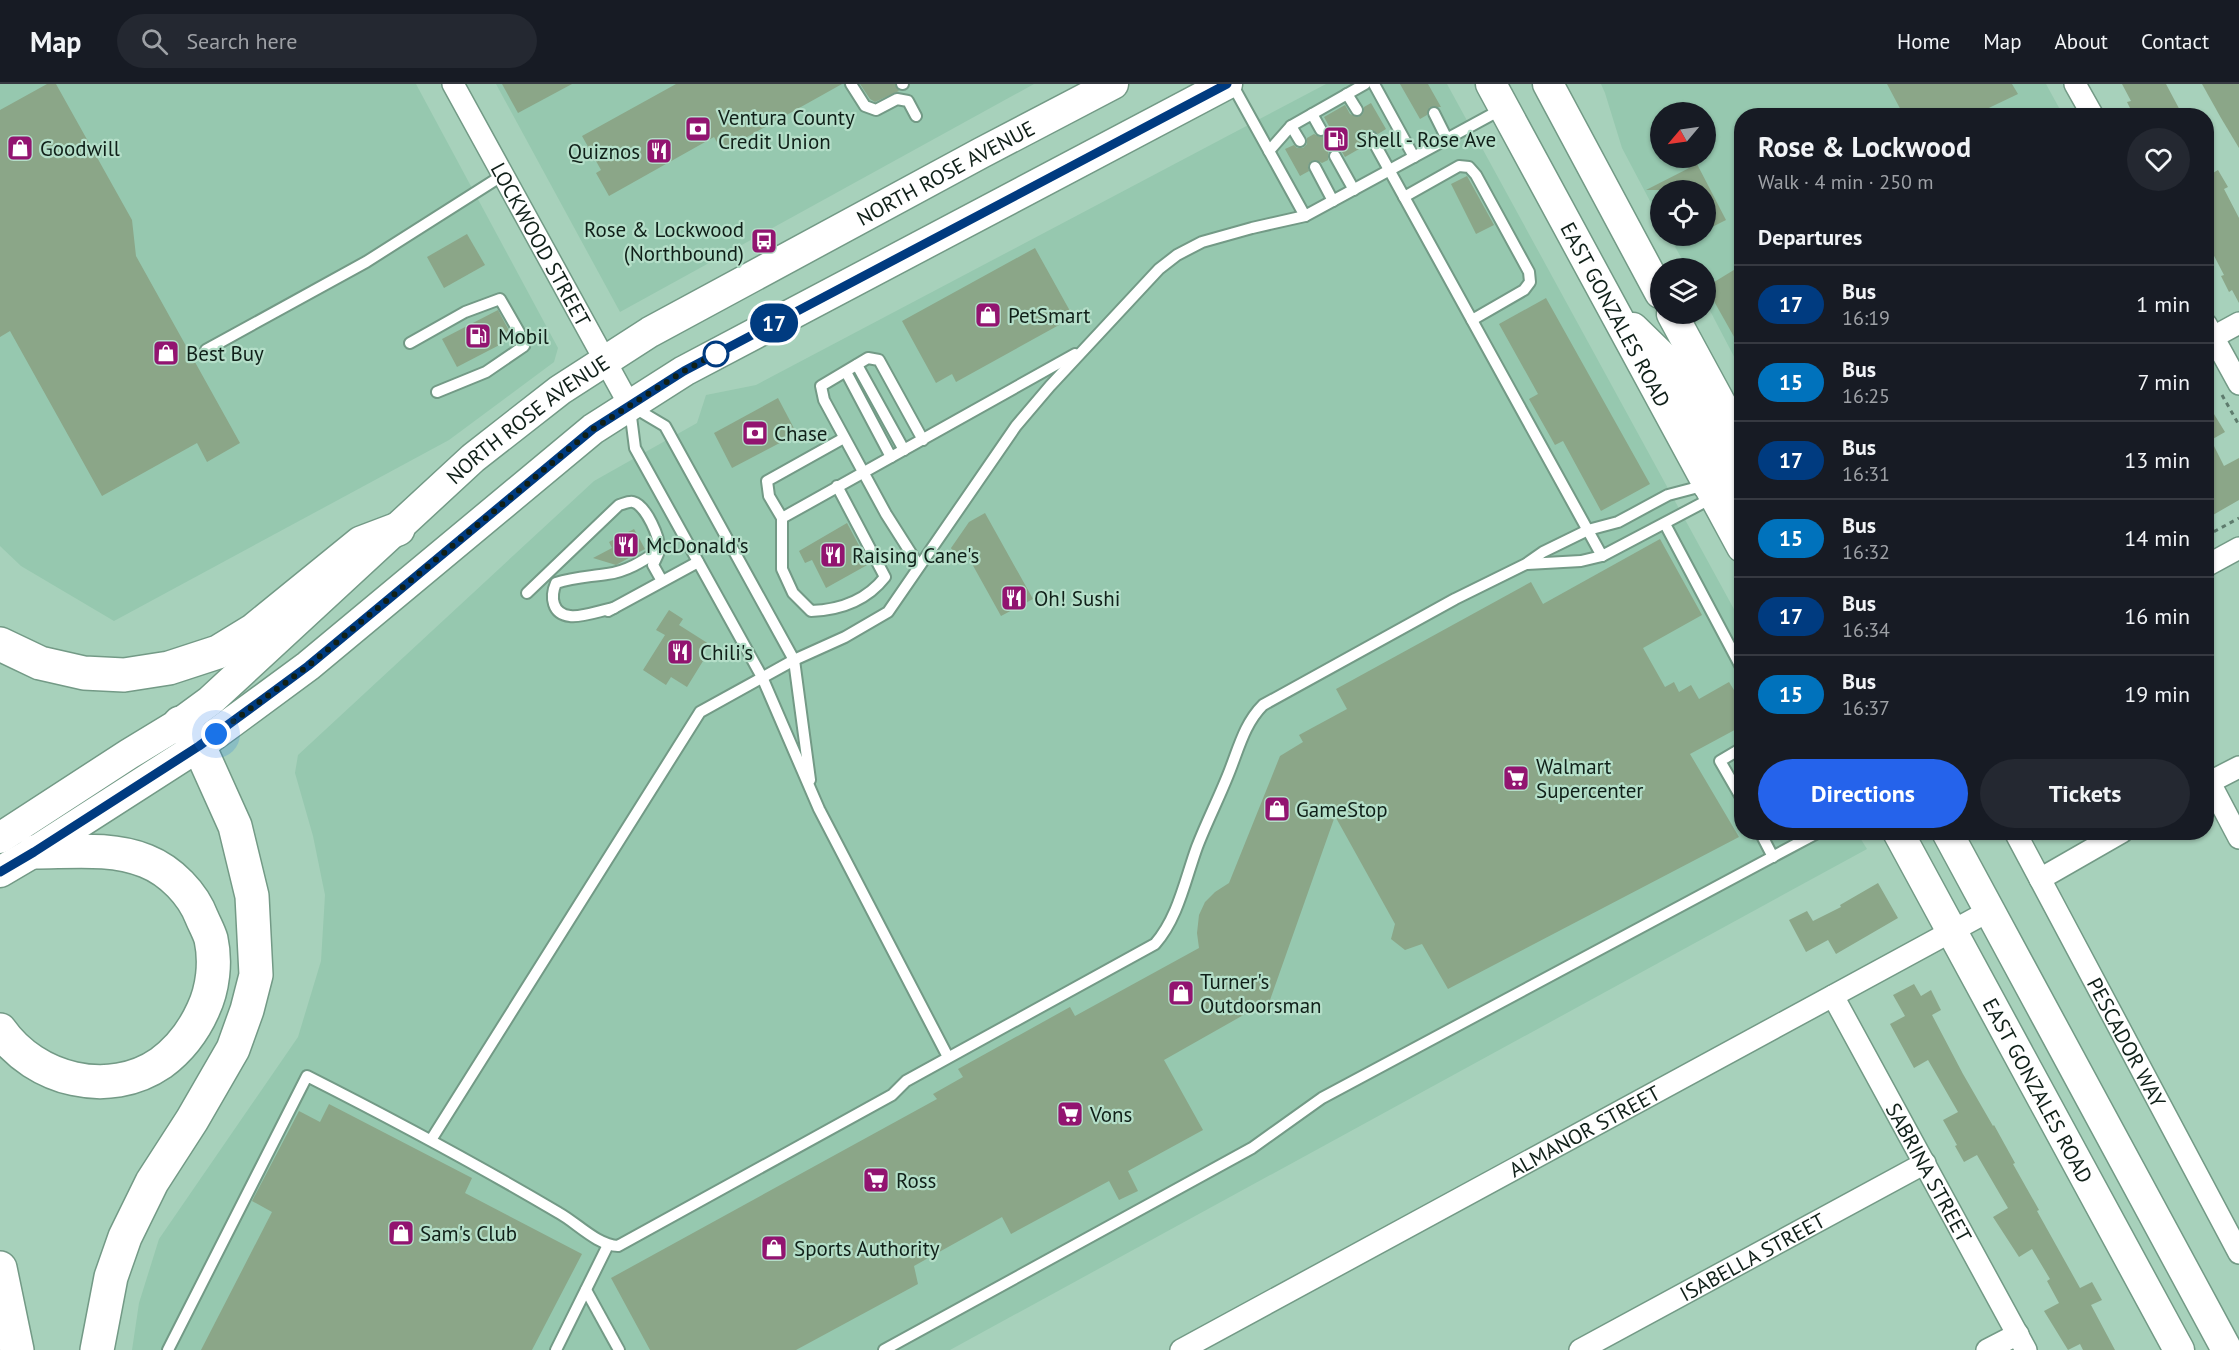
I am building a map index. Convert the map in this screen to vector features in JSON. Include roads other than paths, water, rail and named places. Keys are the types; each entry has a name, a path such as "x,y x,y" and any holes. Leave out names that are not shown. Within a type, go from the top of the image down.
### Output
{"highway":[{"path":"0,644 40,663 84,673 124,675 169,668 218,652 254,630 361,543 398,528"},
{"path":"97,1350 111,1277 125,1238 152,1182 192,1120 233,1049 256,975 252,896 246,864 235,826 190,734"},
{"path":"0,1030 24,1058 48,1072 75,1080 103,1081 132,1077 160,1064 180,1047 197,1023 208,999 214,971 211,939 200,912 190,896 166,873 148,861 108,851 34,852"},
{"path":"0,1268 16,1350"}],"main road":[{"name":"NORTH ROSE AVENUE","path":"0,837 29,821 129,754 190,734 210,701 473,458 560,390 604,360 650,332 855,220 1113,84"},
{"name":"NORTH ROSE AVENUE","path":"0,872 34,852 190,734 308,666 593,429 684,371 1227,84"},
{"path":"1548,84 1650,274"},
{"name":"EAST GONZALES ROAD","path":"1498,96 1613,310 1721,493 1734,526"},
{"path":"1613,310 1669,363 1720,452 1728,462 1734,464"},
{"path":"1677,324 1734,428"},
{"name":"EAST GONZALES ROAD","path":"1902,840 2179,1350"},
{"name":"EAST GONZALES ROAD","path":"1951,840 2227,1350"}],"street":[{"name":"LOCKWOOD STREET","path":"453,84 630,406"},
{"path":"2075,84 2088,108"},
{"path":"2214,332 2239,323"},
{"path":"2214,342 2239,384"},
{"path":"2214,562 2239,548"},
{"path":"2214,781 2239,767"},
{"path":"2214,794 2239,838"},
{"name":"PESCADOR WAY","path":"2019,840 2239,1253"},
{"path":"2040,879 2108,840"},
{"name":"ALMANOR STREET","path":"1180,1350 1989,911"},
{"name":"SABRINA STREET","path":"1833,996 2022,1342"},
{"name":"ISABELLA STREET","path":"1580,1350 1925,1163"},
{"path":"1987,1350 2022,1342"}],"lane":[{"path":"851,84 876,110 897,99 908,101 916,116"},
{"path":"1232,84 1305,216"},
{"path":"1269,151 1291,126 1365,84"},
{"path":"1374,84 1414,157"},
{"path":"1347,94 1357,111"},
{"path":"430,1140 700,712 888,612 1016,426 1159,269 1177,255 1202,243 1252,228 1305,216 1448,139 1498,96"},
{"path":"1434,113 1448,139"},
{"path":"1312,114 1321,130"},
{"path":"1291,126 1300,141"},
{"path":"1371,137 1602,556"},
{"path":"1335,156 1354,190"},
{"path":"1404,197 1459,166 1468,166 1482,185 1529,272 1530,282 1524,290 1472,320"},
{"path":"1315,168 1333,201"},
{"path":"206,350 366,262 503,175"},
{"path":"410,343 465,312 500,299 519,332 524,346 486,372 437,392"},
{"path":"782,518 1086,347"},
{"path":"919,566 886,514 844,438 824,400 821,386 868,358 879,360 923,440"},
{"path":"857,365 904,450"},
{"path":"846,372 891,457"},
{"path":"630,406 635,448 762,677 819,809 948,1057"},
{"path":"630,406 665,426 794,660 810,787"},
{"path":"837,486 885,577 875,590 832,610 811,611 793,593 782,569 782,518 769,496 767,481 844,438"},
{"path":"1526,564 1581,561 1602,556 1721,493"},
{"path":"168,1350 307,1076 475,1164 608,1245 618,1246 892,1095 906,1081 948,1057 1155,944 1164,934 1176,908 1198,845 1247,726 1252,715 1263,705 1464,595 1526,564 1542,552 1588,531 1618,522 1668,495 1721,493"},
{"path":"527,592 619,505 632,502 646,512 658,537 659,551 653,564 662,581"},
{"path":"1665,524 1734,654"},
{"path":"614,608 573,617 562,614 555,607 552,598 553,591 556,583 574,577 609,574 641,563 659,551"},
{"path":"592,620 698,562"},
{"path":"1734,753 1720,761 1734,785"},
{"path":"1764,840 1773,857"},
{"path":"884,1350 1252,1148 1322,1098 1805,840"},
{"path":"556,1350 608,1245"},
{"path":"585,1290 619,1350"}],"place":[{"name":"Ventura County Credit Union","path":"698,129"},
{"name":"Shell - Rose Ave","path":"1336,139"},
{"name":"Goodwill","path":"20,148"},
{"name":"Quiznos","path":"659,151"},
{"name":"Rose & Lockwood (Northbound)","path":"764,241"},
{"name":"PetSmart","path":"988,315"},
{"name":"Mobil","path":"478,336"},
{"name":"Best Buy","path":"166,353"},
{"name":"Chase","path":"755,433"},
{"name":"McDonald's","path":"626,545"},
{"name":"Raising Cane's","path":"833,555"},
{"name":"Oh! Sushi","path":"1014,598"},
{"name":"Chili's","path":"680,652"},
{"name":"Walmart Supercenter","path":"1516,778"},
{"name":"GameStop","path":"1277,809"},
{"name":"Turner's Outdoorsman","path":"1181,993"},
{"name":"Vons","path":"1070,1114"},
{"name":"Ross","path":"876,1180"},
{"name":"Sam's Club","path":"401,1233"},
{"name":"Sports Authority","path":"774,1248"}]}
